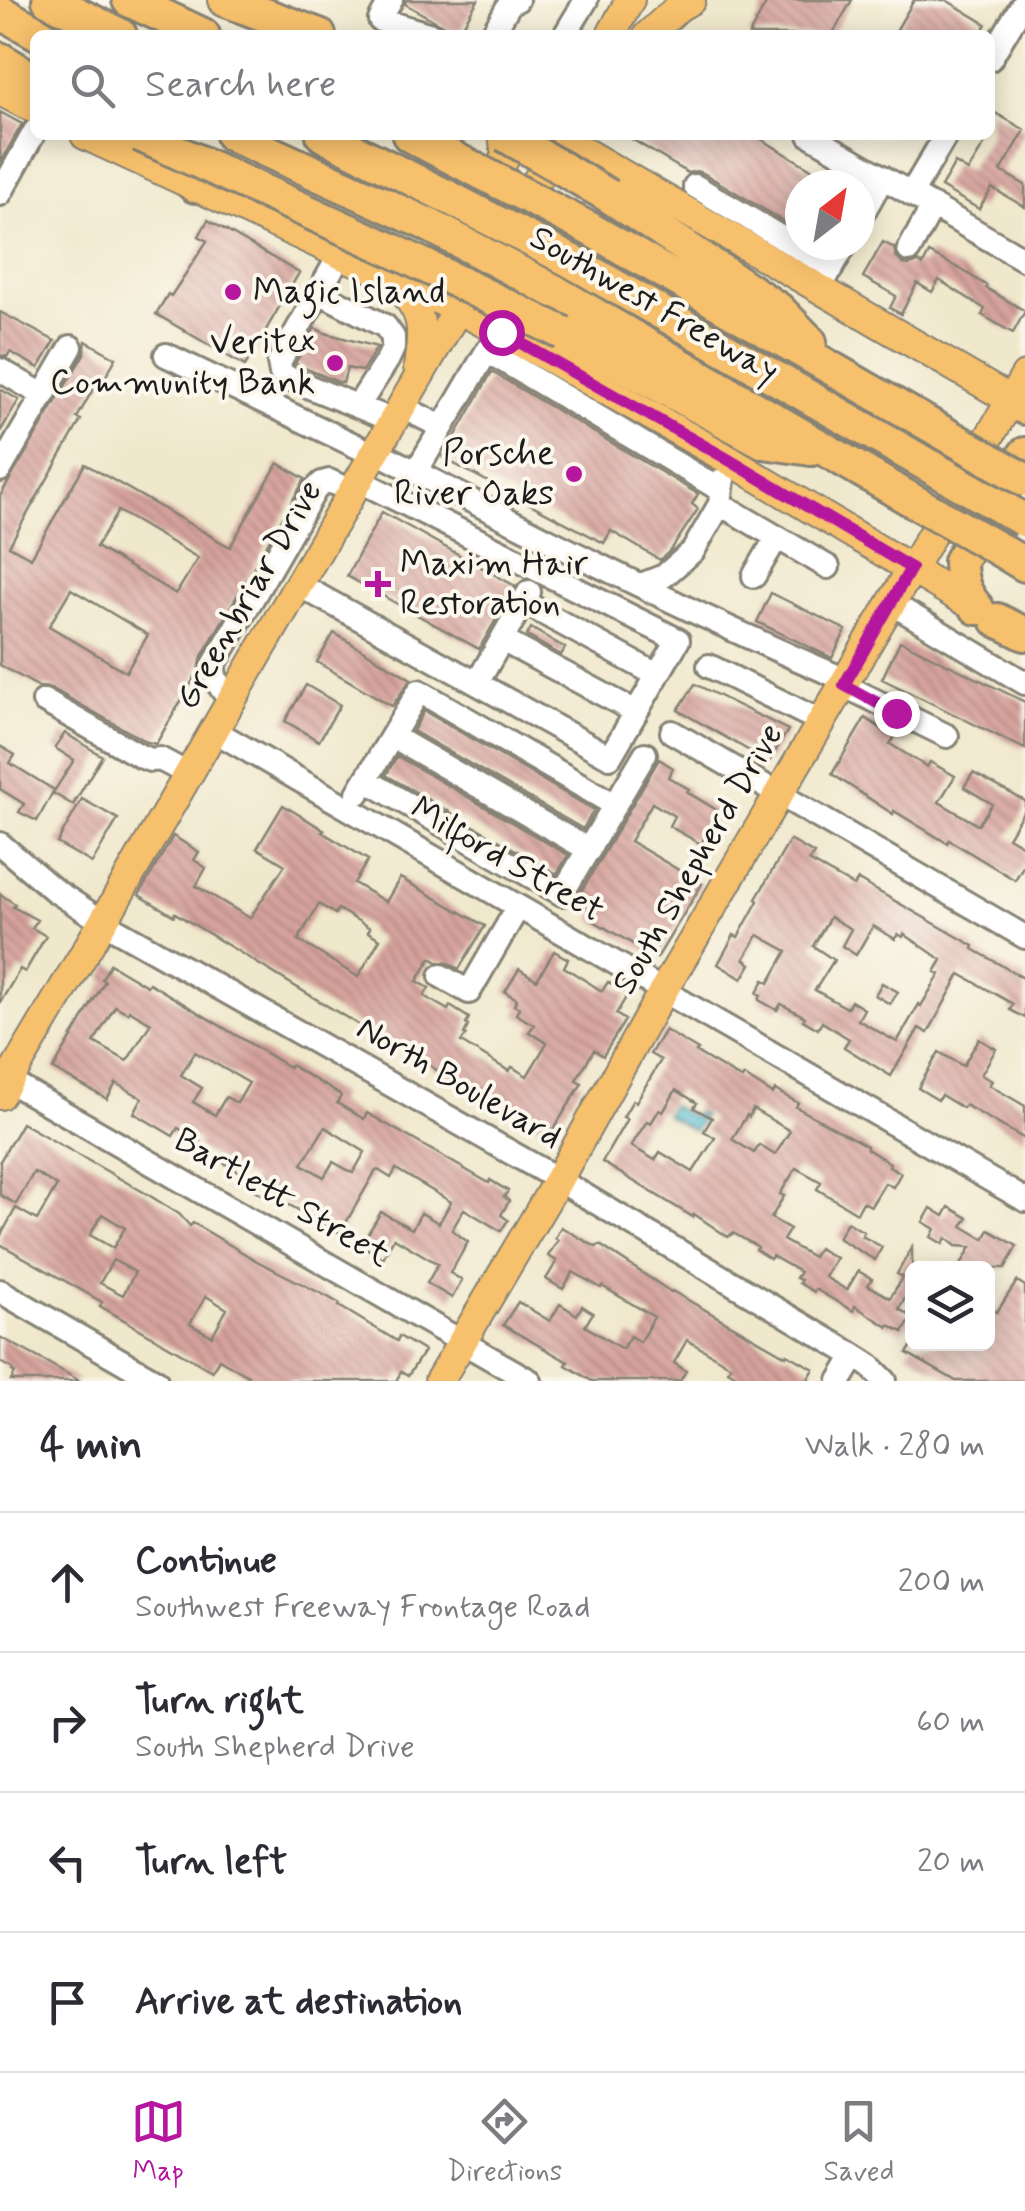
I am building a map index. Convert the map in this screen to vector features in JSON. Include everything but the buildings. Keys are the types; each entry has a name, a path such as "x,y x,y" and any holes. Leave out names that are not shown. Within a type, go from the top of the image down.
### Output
{"highway":[{"path":"49,0 110,30"},
{"path":"129,0 192,30"},
{"path":"222,0 279,30"},
{"path":"222,0 307,30"},
{"path":"0,12 32,30"},
{"path":"0,59 30,80"},
{"path":"0,70 30,81"},
{"path":"134,140 167,160 196,186"},
{"path":"151,140 563,333 764,442 830,452"},
{"name":"Southwest Freeway","path":"243,140 427,224 554,291 1014,558"},
{"path":"333,140 572,260 1024,521"},
{"name":"Southwest Freeway","path":"419,140 590,229 1025,480"},
{"path":"513,140 609,196 778,309 838,371"},
{"path":"1006,626 966,596 960,561 1025,454"}],"main road":[{"path":"256,0 312,30"},
{"path":"614,30 630,0"},
{"path":"653,30 682,2"},
{"path":"0,92 30,107"},
{"path":"96,140 458,309 724,457 1006,626"},
{"path":"378,271 418,274 450,255 506,156 504,140"},
{"name":"Greenbriar Drive","path":"3,1084 104,922 558,140"},
{"path":"567,140 826,278 1020,395"},
{"path":"378,271 404,292 417,310 423,331 404,404"},
{"name":"South Shepherd Drive","path":"440,1381 911,568 1020,395"}],"street":[{"path":"392,0 380,20 394,30"},
{"path":"495,30 510,3 517,0"},
{"path":"568,30 586,0"},
{"path":"995,51 1025,0"},
{"path":"0,194 30,140"},
{"path":"818,140 1025,260"},
{"path":"911,194 943,140"},
{"path":"875,192 883,178"},
{"path":"694,186 826,278 836,260"},
{"path":"908,250 933,206"},
{"path":"341,254 278,362 281,373 358,406 404,404 442,427"},
{"path":"319,292 385,326 393,336 388,359 358,406"},
{"path":"0,470 71,347"},
{"path":"416,472 487,351 828,567"},
{"path":"166,355 416,472 525,530 947,736"},
{"path":"0,370 43,396"},
{"path":"641,585 664,576 693,551 721,497 724,457"},
{"path":"230,700 215,679 214,663 315,490 328,481 357,486 678,640 610,757 298,585"},
{"path":"754,576 777,537"},
{"path":"477,684 540,571"},
{"path":"523,602 657,675"},
{"path":"891,603 1025,683"},
{"path":"502,640 630,722 651,746 667,745 675,733 1025,937"},
{"path":"708,666 822,722"},
{"path":"349,809 419,691 616,805"},
{"path":"44,700 140,756 160,758 188,774"},
{"name":"Milford Street","path":"213,730 1025,1200"},
{"path":"392,736 588,850"},
{"path":"366,780 562,894 646,754"},
{"name":"North Boulevard","path":"0,844 54,890 104,922 558,1180 855,1356 885,1381"},
{"path":"440,976 469,992 518,907"},
{"name":"Bartlett Street","path":"3,1084 530,1381"},
{"path":"0,1291 156,1381"},
{"path":"840,1381 855,1356"}],"water":[{"path":"671,1105 692,1117 696,1112 703,1116 694,1131 666,1115"}],"place":[{"name":"Magic Island","path":"233,292"},
{"name":"Veritex Community Bank","path":"335,363"},
{"name":"Porsche River Oaks","path":"574,474"},
{"name":"Maxim Hair Restoration","path":"378,584"}],"route":[{"path":"501,332 911,568 844,685 896,713"}]}
